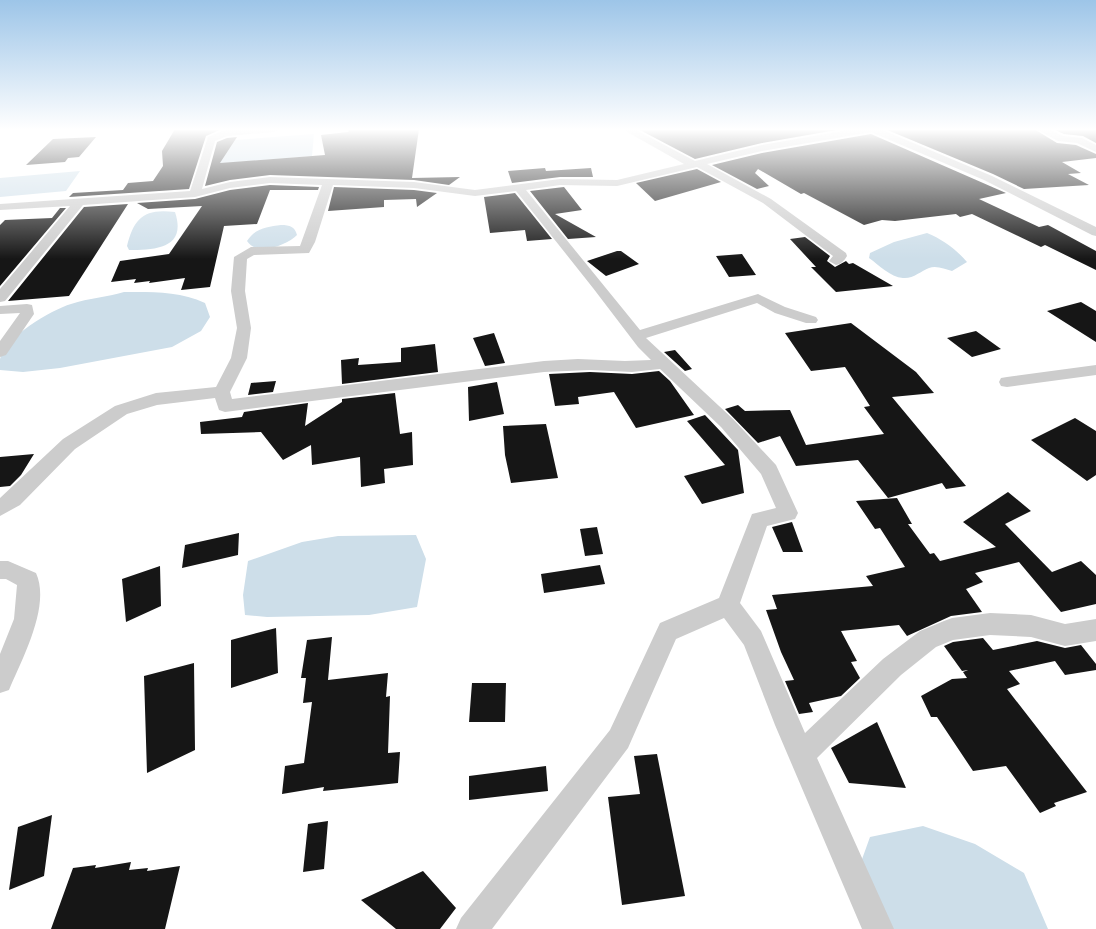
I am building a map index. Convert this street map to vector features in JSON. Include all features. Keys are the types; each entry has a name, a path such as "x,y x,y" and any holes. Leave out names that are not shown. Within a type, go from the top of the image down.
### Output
{"street":[{"path":"194,194 201,172"},
{"path":"0,207 194,194 230,185 270,180 414,185 475,193 560,182 617,183 664,172"},
{"path":"711,172 767,200 842,256 836,261"},
{"path":"975,172 1096,232"},
{"path":"328,182 309,242 304,250 251,251 241,257 238,292 244,328 239,358 222,392 225,406 284,397 511,370 576,366 629,368 664,363"},
{"path":"472,929 619,739 668,631 728,605 759,520 788,513 769,470 727,423 637,336 519,188"},
{"path":"0,298 79,202"},
{"path":"637,336 758,298 780,310 811,320"},
{"path":"0,310 27,308 27,314 0,352"},
{"path":"1006,382 1096,370"},
{"path":"0,508 13,500 69,444 121,410 156,399 222,392"},
{"path":"0,570 8,570 28,580 30,594 21,636 0,681"},
{"path":"728,605 753,639 801,755 878,929"},
{"path":"801,755 892,667 928,639 952,630 990,624 1031,626 1065,635 1096,630"}],"water":[{"path":"79,172 66,191 0,197 0,178"},
{"path":"155,212 175,212 178,224 177,233 167,245 149,249 129,250 127,246 133,228 142,217"},
{"path":"281,225 292,227 297,235 279,246 265,249 252,246 247,241 258,231"},
{"path":"927,233 949,245 967,262 952,271 932,267 914,276 903,278 889,273 869,258 870,253 894,242"},
{"path":"124,292 166,293 185,296 205,303 210,317 201,331 172,347 60,368 23,372 0,370 0,359 10,342 41,318 71,304"},
{"path":"416,535 426,559 417,607 369,615 267,617 245,615 243,595 248,561 302,542 338,536"},
{"path":"923,826 975,844 1024,873 1048,929 891,929 861,862 870,837"}],"building":[{"path":"159,172 194,172 189,189 69,197 73,193 123,190 128,183 153,181"},
{"path":"209,172 413,172 412,178 460,177 449,185 414,180 270,175 230,180 205,186"},
{"path":"508,172 592,172 593,177 560,177 512,183"},
{"path":"682,172 703,172 721,182 655,201 636,183"},
{"path":"726,172 755,172 769,186 757,189"},
{"path":"764,172 959,172 1006,193 979,199 1039,227 1048,225 1096,251 1096,270 1045,245 1041,247 972,214 960,217 956,214 895,221 882,220 864,225 804,193 801,194"},
{"path":"989,172 1080,172 1068,174 1089,185 1024,189"},
{"path":"270,185 319,187 318,190 270,190 257,224 224,226 210,287 181,290 185,278 149,283 150,281 134,283 136,279 111,282 120,261 169,254 202,206 148,209 137,203 195,199 230,190"},
{"path":"334,187 414,190 437,193 417,207 416,199 384,200 384,207 328,211"},
{"path":"564,187 582,210 555,214 596,237 568,239 530,191"},
{"path":"515,193 552,239 527,241 525,230 490,233 484,197"},
{"path":"128,204 69,296 8,301 84,207"},
{"path":"60,208 66,208 0,286 0,225 5,220 52,218"},
{"path":"805,237 830,256 827,261 835,267 846,261 849,264 853,263 893,286 836,292 811,267 816,267 790,239"},
{"path":"621,251 639,264 606,276 587,261"},
{"path":"742,254 756,275 729,277 716,256"},
{"path":"1081,302 1096,311 1096,342 1047,311"},
{"path":"851,323 916,372 934,393 892,397 966,486 946,489 942,483 888,498 858,460 796,466 780,436 758,443 725,409 738,405 745,411 790,410 806,445 884,434 864,407 870,406 845,367 811,371 785,333"},
{"path":"976,331 1001,349 972,357 947,338"},
{"path":"494,333 505,363 485,366 473,338"},
{"path":"435,344 438,372 342,384 341,360 359,358 358,365 401,362 401,348"},
{"path":"675,350 692,369 685,371 664,352"},
{"path":"659,371 670,381 694,415 636,428 614,392 578,397 579,404 555,406 549,374 590,372 632,374"},
{"path":"276,381 273,392 248,395 251,383"},
{"path":"497,382 504,414 469,421 468,387"},
{"path":"395,393 400,434 412,432 413,465 384,469 385,483 361,487 360,457 312,465 311,445 283,460 261,432 201,434 200,422 242,417 244,412 308,403 305,426 342,402 342,399"},
{"path":"705,415 738,450 744,493 702,504 684,476 725,465 687,421"},
{"path":"1075,418 1096,431 1096,475 1087,481 1031,440"},
{"path":"546,424 558,478 511,483 505,455 503,426"},
{"path":"34,454 21,475 10,486 0,487 0,457"},
{"path":"1008,492 1031,511 1005,524 1052,572 1081,561 1096,575 1096,604 1061,612 1019,562 975,573 983,582 966,589 982,612 951,616 907,636 899,625 841,631 857,661 851,662 860,678 841,696 809,703 813,712 799,714 785,681 794,680 781,652 766,610 777,609 772,595 873,586 866,576 905,567 880,528 875,529 856,501 897,498 912,524 908,524 930,554 934,553 940,561 996,547 963,522"},
{"path":"792,522 803,552 783,552 772,527"},
{"path":"597,527 603,554 585,556 580,529"},
{"path":"239,533 238,555 182,568 185,545"},
{"path":"600,565 605,584 544,593 541,574"},
{"path":"160,566 161,606 126,622 122,579"},
{"path":"276,628 278,673 231,688 231,640"},
{"path":"332,637 328,680 388,673 386,697 390,696 388,753 400,752 398,783 323,791 324,787 282,794 285,766 304,763 312,702 303,703 306,678 301,678 307,640"},
{"path":"983,638 993,650 1037,641 1065,648 1081,645 1096,664 1096,670 1065,675 1055,661 1009,671 1020,684 1007,689 1087,792 1054,803 1056,806 1040,813 1006,766 973,771 937,717 931,717 921,696 952,679 967,678 963,672 968,670 962,671 944,646 953,642"},
{"path":"194,663 195,750 147,773 144,676"},
{"path":"472,683 506,683 505,722 469,722"},
{"path":"877,722 906,788 849,783 831,748"},
{"path":"657,754 685,896 622,905 608,797 640,794 634,756"},
{"path":"546,766 548,791 469,800 469,776"},
{"path":"52,815 44,876 9,890 18,827"},
{"path":"328,821 324,869 303,872 308,824"},
{"path":"131,862 129,870 148,868 147,871 180,866 165,929 51,929 73,868 96,865 95,868"},
{"path":"423,871 456,908 440,929 396,929 361,900"}]}
